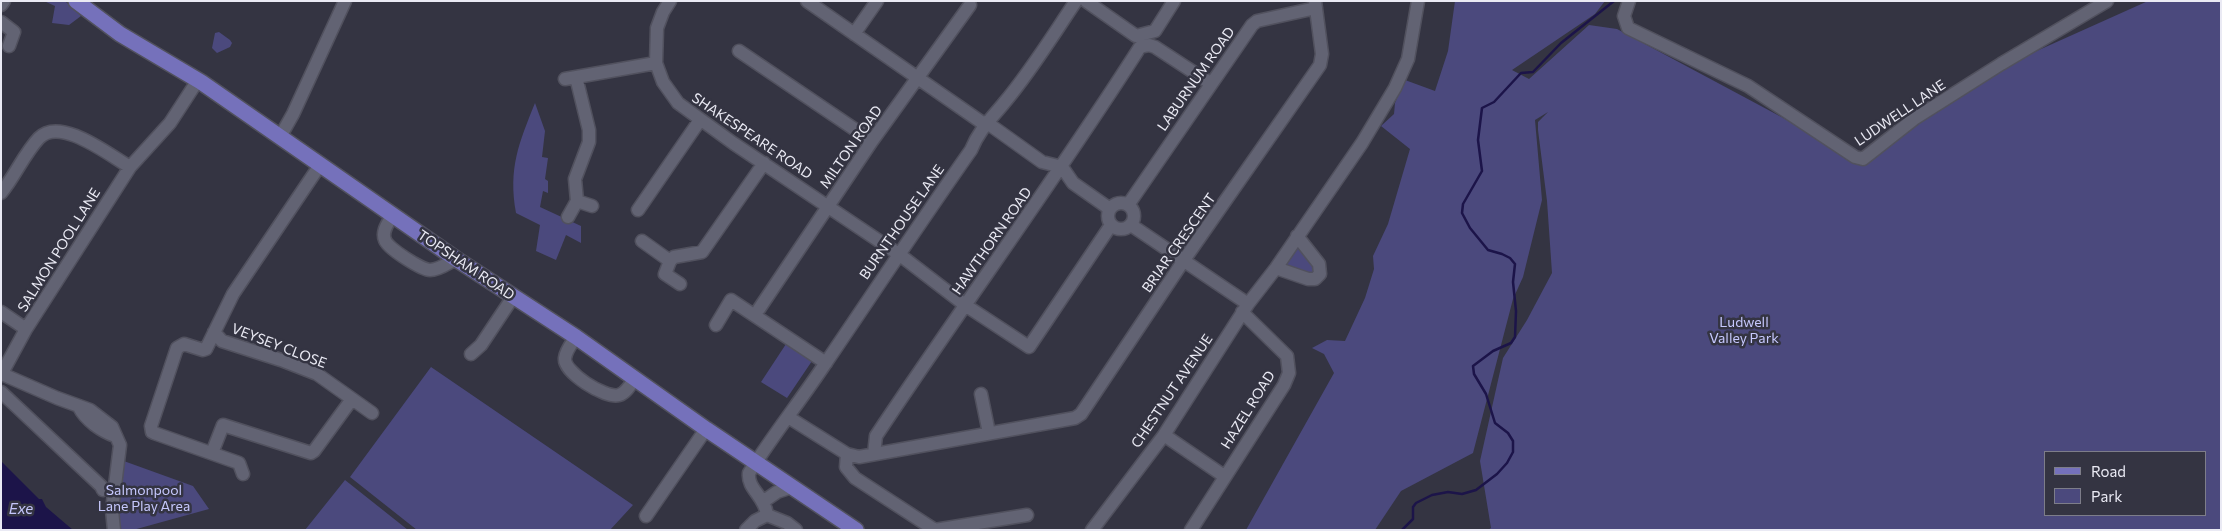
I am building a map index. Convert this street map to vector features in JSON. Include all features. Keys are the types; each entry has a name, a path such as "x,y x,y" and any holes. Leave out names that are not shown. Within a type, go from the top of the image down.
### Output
{"main road":[{"name":"TOPSHAM ROAD","path":"81,3 120,34 198,80 456,259 576,337 706,429 856,530"}],"street":[{"path":"1,5 4,1"},
{"path":"280,137 293,114 345,1"},
{"path":"807,1 918,79 1042,162 1062,167 1073,183 1110,209"},
{"path":"854,34 877,1"},
{"name":"BURNTHOUSE LANE","path":"756,463 971,150 985,123 1004,103 1076,1"},
{"path":"1086,1 1136,36 1155,31 1174,1"},
{"name":"CHESTNUT AVENUE","path":"1092,530 1164,435 1245,308 1276,268 1362,143 1395,88 1408,59 1418,1"},
{"name":"LUDWELL LANE","path":"1629,1 1624,16 1628,28 1748,86 1858,159 1866,158 1914,119 2107,1"},
{"name":"SHAKESPEARE ROAD","path":"668,2 657,28 656,63 670,93 685,109 900,255 965,304 1029,347 1111,225"},
{"name":"MILTON ROAD","path":"759,310 872,141 970,4"},
{"name":"LABURNUM ROAD","path":"1128,205 1210,83 1252,25 1315,5"},
{"name":"BRIAR CRESCENT","path":"847,454 859,456 874,454 1074,418 1081,414 1184,260 1320,65 1322,54 1315,5"},
{"path":"1,22 14,32 9,46"},
{"name":"HAWTHORN ROAD","path":"874,454 876,436 965,304 1054,179 1140,47 1150,45 1155,47 1210,83"},
{"path":"739,51 872,141"},
{"path":"568,217 577,201 575,179 588,147 589,136 571,78 656,63"},
{"name":"SALMON POOL LANE","path":"114,530 112,510 120,445 116,436 105,432 82,414 78,406 1,375 26,329 130,167 170,124 198,80"},
{"path":"638,210 700,120"},
{"path":"1,193 40,137 56,130 74,134 130,167"},
{"path":"670,260 702,252 764,163"},
{"path":"214,332 234,294 320,165"},
{"path":"577,201 592,206"},
{"path":"1116,204 1128,205 1134,216 1128,228 1119,230 1111,225 1108,217 1110,209 1116,204"},
{"path":"393,214 384,234 385,242 391,248 426,270 436,269 456,259"},
{"name":"HAZEL ROAD","path":"1131,224 1184,260 1245,308 1287,356 1289,372 1284,385 1190,530"},
{"path":"1276,268 1308,279 1315,279 1320,274 1319,264 1297,236"},
{"path":"642,241 670,260"},
{"path":"670,260 666,274 680,284"},
{"path":"471,354 481,345 513,297"},
{"path":"716,324 728,298 826,363"},
{"path":"1,312 26,329"},
{"name":"VEYSEY CLOSE","path":"243,474 239,463 152,432 151,426 177,348 184,344 203,350 206,349 214,332 222,341 317,374 372,414"},
{"path":"576,337 567,352 566,363 568,368 593,388 606,395 619,395 624,393 635,378"},
{"path":"1,392 100,483"},
{"path":"981,394 989,433"},
{"path":"212,453 223,425 310,453 314,451 352,399"},
{"path":"788,417 847,454 846,467 855,478 935,530 1027,515"},
{"path":"646,516 706,429"},
{"path":"1164,435 1224,476"},
{"path":"756,463 749,473 750,480 764,501 767,515"},
{"path":"764,501 777,492 792,488"},
{"path":"746,530 755,521 767,515 787,523 796,530"}],"green space":[{"path":"44,1 65,1 81,16 69,25 52,23 55,6"},
{"name":"Ludwell Valley Park","path":"1455,1 1605,1 1595,14 1512,70 1529,79 1589,25 1617,29 1787,120 1846,157 1865,165 1915,124 2021,58 2148,1 2221,1 2221,530 1488,530 1491,528 1480,461 1503,358 1527,320 1552,273 1547,201 1538,130 1538,122 1548,112 1535,120 1542,200 1523,277 1513,299 1473,453 1401,491 1375,530 1246,530 1334,373 1324,354 1312,348 1327,340 1345,341 1365,298 1374,269 1373,256 1388,224 1410,149 1381,126 1394,114 1395,103 1405,80 1435,91 1448,51"},
{"path":"219,32 232,43 230,47 217,53 212,48 215,33"},
{"path":"535,103 545,131 542,157 548,158 545,179 548,181 548,193 543,191 540,207 581,226 581,243 566,235 556,260 536,251 540,225 516,213 513,182 516,156"},
{"path":"1297,245 1316,265 1313,274 1285,266"},
{"path":"786,344 812,361 787,398 761,382"},
{"path":"431,367 633,505 610,530 417,530 350,477"},
{"name":"Salmonpool Lane Play Area","path":"121,460 193,486 209,509 133,530 122,530 116,516"},
{"path":"345,480 408,530 305,530"}],"water":[{"name":"Exe","path":"1,461 39,499 42,499 46,507 73,530 1,530"}],"waterway":[{"path":"1402,530 1413,519 1413,507 1416,503 1432,495 1448,492 1462,494 1476,490 1497,474 1507,463 1513,452 1513,441 1508,433 1495,423 1486,394 1474,374 1473,366 1493,351 1511,343 1515,337 1516,311 1513,282 1515,264 1510,258 1488,250 1470,228 1462,213 1463,204 1482,171 1478,140 1482,108 1494,102 1521,73 1533,72 1561,43 1614,1"}]}
